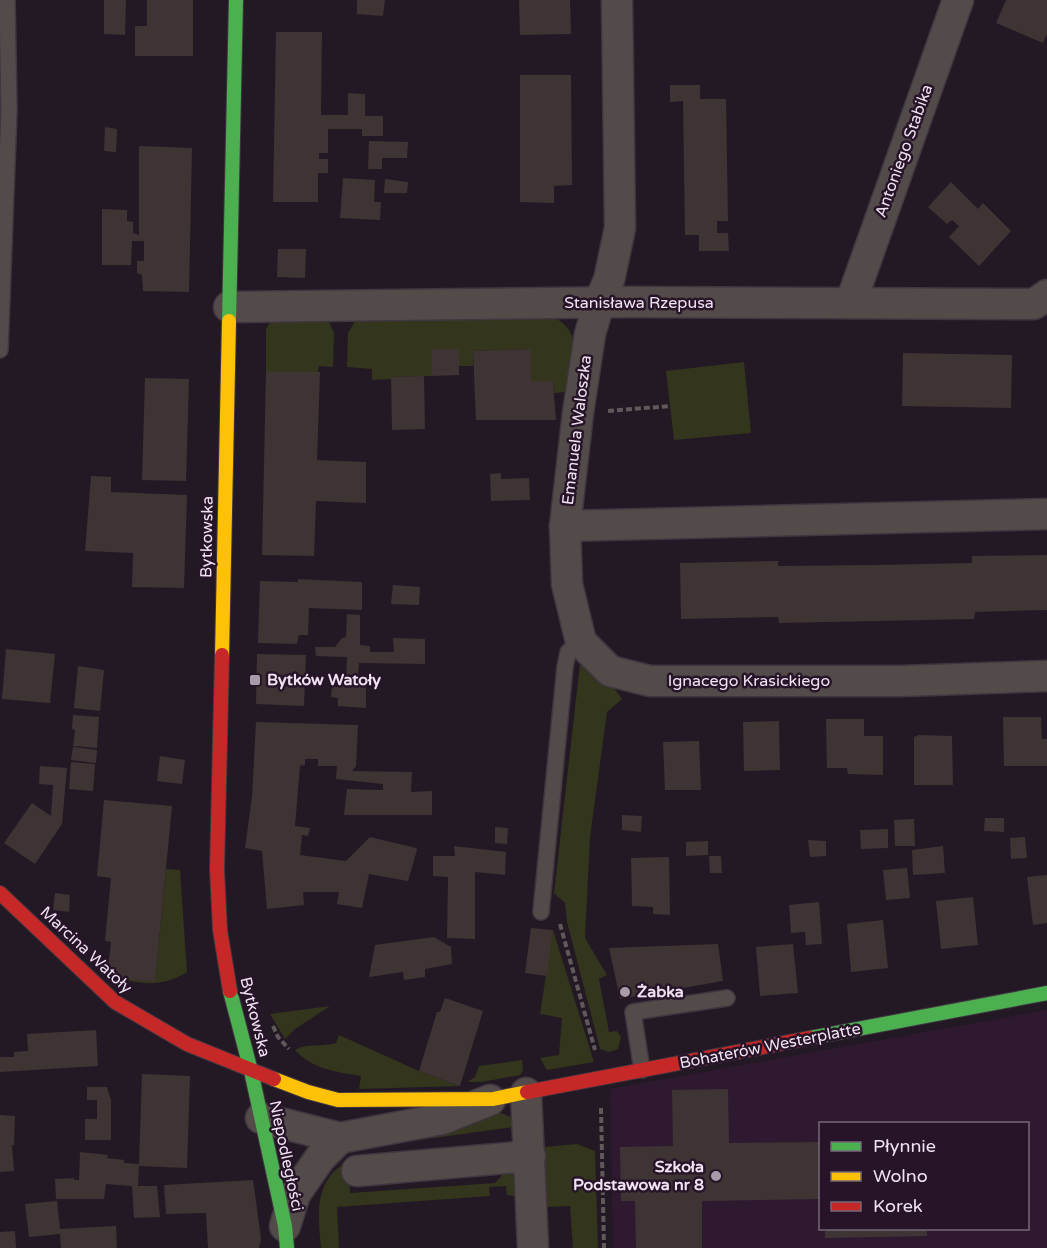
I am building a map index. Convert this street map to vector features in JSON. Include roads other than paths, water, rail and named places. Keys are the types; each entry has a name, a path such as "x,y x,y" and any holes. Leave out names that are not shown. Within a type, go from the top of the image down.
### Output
{"street":[{"name":"Bytkowska","path":"236,0 217,869 220,930 228,984 252,1071"},
{"name":"Emanuela Waloszka","path":"617,0 620,228 609,280 590,334 565,526 1047,514"},
{"name":"Antoniego Stabika","path":"851,302 958,0"},
{"name":"Stanisława Rzepusa","path":"229,307 851,302 1034,304 1047,295"},
{"path":"565,526 567,584 581,642"},
{"name":"Ignacego Krasickiego","path":"581,642 610,671 650,681 902,681 1047,676"},
{"name":"Marcina Watoły","path":"0,893 115,1002 187,1044 252,1071"},
{"name":"Bohaterów Westerplatte","path":"252,1071 308,1092 338,1100 493,1099 1047,993"},
{"name":"Niepodległości","path":"252,1071 286,1237"},
{"path":"526,1093 533,1248"},
{"name":"Bohaterów Westerplatte","path":"261,1118 340,1138 442,1119 493,1099"},
{"path":"286,1237 295,1194 320,1158 340,1138"},
{"path":"357,1171 530,1156"}],"lane":[{"path":"0,350 9,110 7,0"},
{"path":"541,912 565,667 568,652 581,642"},
{"path":"642,1070 633,1012 728,998"}],"place":[{"name":"Bytków Watoły","path":"255,680"},
{"name":"Żabka","path":"625,992"},
{"name":"Szkoła Podstawowa nr 8","path":"716,1176"}]}
